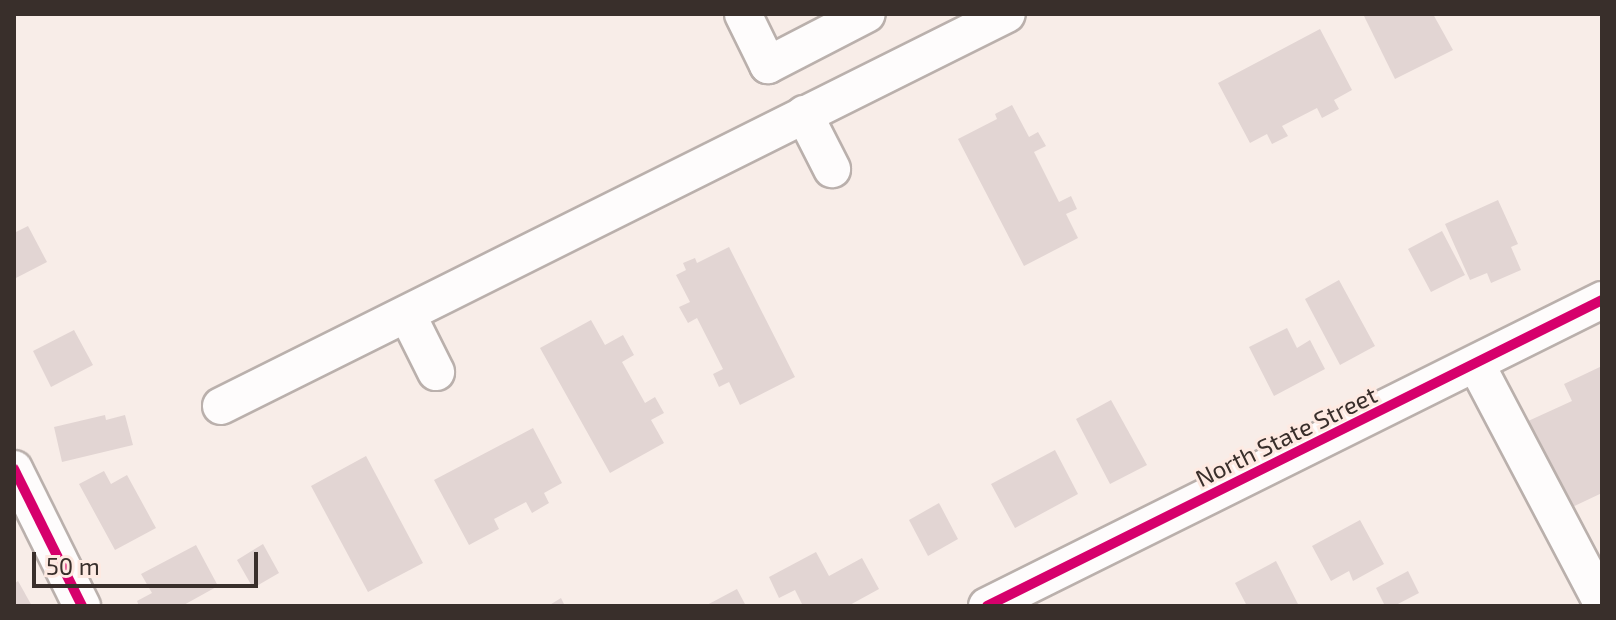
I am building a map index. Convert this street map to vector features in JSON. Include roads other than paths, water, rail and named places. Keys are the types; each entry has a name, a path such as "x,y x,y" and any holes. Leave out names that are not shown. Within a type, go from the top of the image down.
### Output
{"street":[{"path":"743,14 768,65 867,14"},
{"path":"221,406 1007,14"},
{"path":"804,114 832,169"},
{"name":"North State Street","path":"987,606 1602,300"},
{"path":"407,314 436,372"},
{"path":"1476,364 1588,544 1602,603"},
{"path":"14,469 82,606"}]}
